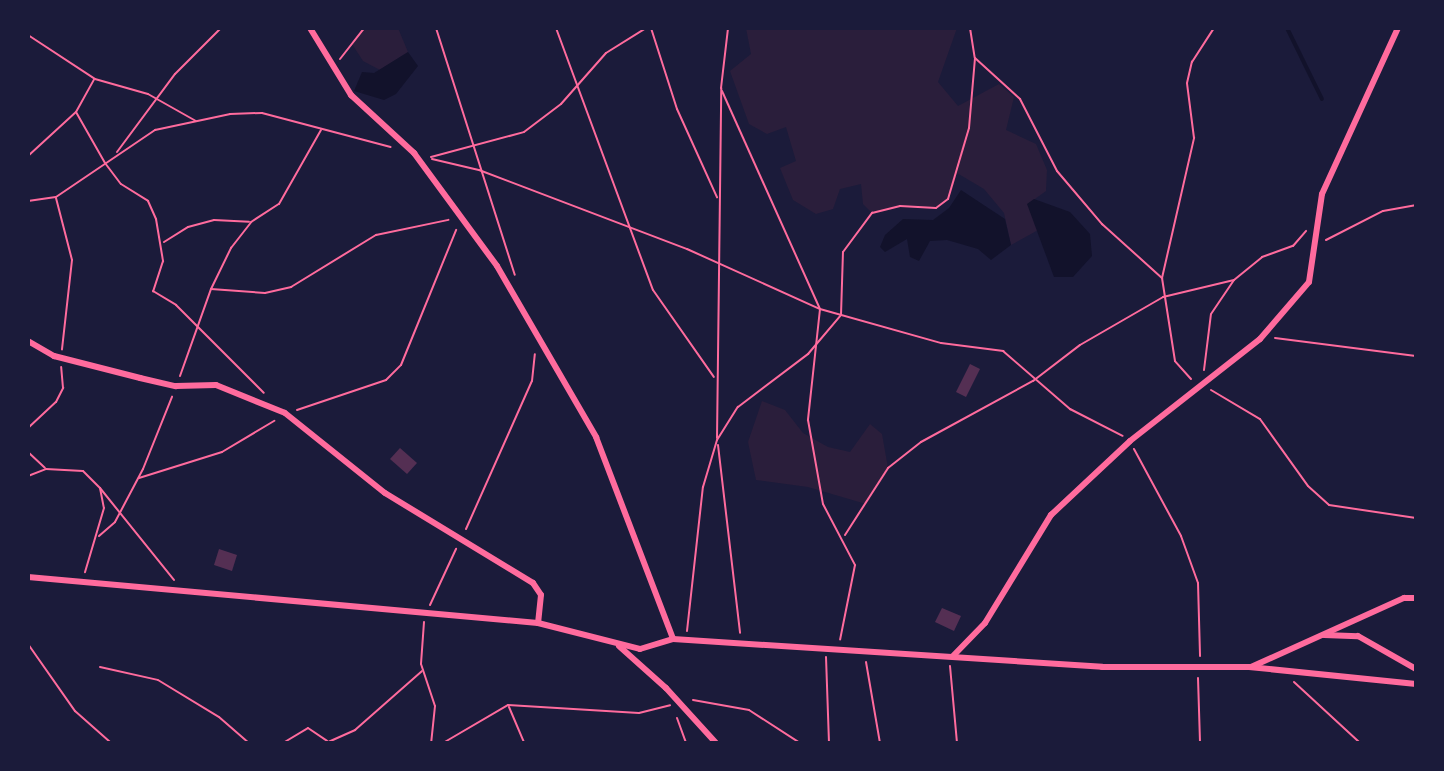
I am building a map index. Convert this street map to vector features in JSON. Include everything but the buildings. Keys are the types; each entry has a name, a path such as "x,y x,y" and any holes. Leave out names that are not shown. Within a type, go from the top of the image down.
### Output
{"street":[{"path":"310,28 351,95 414,153 497,266 596,437 673,639"},
{"path":"953,656 985,623 1051,515 1130,441 1260,339 1309,282 1322,194 1398,28"},
{"path":"28,341 61,358 176,386 216,385 285,413 385,493 533,583 541,595 538,623"},
{"path":"28,577 538,623 640,649 673,639 1102,667 1249,667 1416,684"},
{"path":"1249,667 1404,598 1416,598"},
{"path":"1320,635 1358,636 1416,669"},
{"path":"619,646 680,702 716,743"}],"path":[{"path":"28,201 56,197 105,163 117,152 156,97 221,28"},
{"path":"335,67 364,28"},
{"path":"436,28 471,148 520,289"},
{"path":"556,28 564,40 576,85 653,290 716,380"},
{"path":"646,28 606,53 561,104 524,132 426,158 479,170 631,227 820,309 941,343 988,345 1003,351 1033,381 1070,409 1130,441 1181,536 1198,583 1202,644 1197,666 1200,743"},
{"path":"651,28 677,109 718,198"},
{"path":"728,28 721,88 716,262 717,440 742,643"},
{"path":"686,640 703,487 717,440 738,407 820,341 841,315 843,252 872,213 900,206 936,208 948,199 969,128 975,58 970,28"},
{"path":"1214,28 1192,62 1187,83 1194,138 1162,278 1175,361 1202,386 1260,419 1308,486 1329,505 1416,518"},
{"path":"28,35 95,79 156,97 198,122"},
{"path":"975,58 1020,99 1057,171 1102,224 1162,278"},
{"path":"28,156 76,112 95,79"},
{"path":"721,88 820,309 820,341 808,420 823,504 844,536 855,565 838,649"},
{"path":"76,112 105,163 121,184 148,201 163,242 163,261 153,291 176,305 285,413"},
{"path":"117,152 155,130 262,113 414,153"},
{"path":"99,536 120,512 139,478 211,289 251,222 279,204 322,128"},
{"path":"28,428 56,402 63,388 61,358 71,308 72,260 56,197"},
{"path":"1317,244 1383,211 1416,205"},
{"path":"211,289 265,293 291,287 376,235 461,217"},
{"path":"139,478 222,452 285,413 386,380 401,365 461,217"},
{"path":"163,242 188,227 214,220 251,222"},
{"path":"1202,386 1211,314 1234,280 1262,257 1293,246 1308,228"},
{"path":"844,536 888,468 921,442 1033,381 1080,345 1163,297 1234,280"},
{"path":"1260,339 1295,337 1416,356"},
{"path":"28,452 46,469"},
{"path":"28,476 46,469 83,471 164,561 181,590"},
{"path":"82,581 99,536 104,508 100,488"},
{"path":"28,644 75,711 111,743"},
{"path":"826,648 829,743"},
{"path":"865,650 880,743"},
{"path":"953,656 948,676 957,743"},
{"path":"100,667 158,680 219,717 249,743"},
{"path":"283,743 308,728 327,742 355,730 423,670"},
{"path":"1281,670 1360,743"},
{"path":"443,743 508,705 639,713 703,699 749,710 800,743"},
{"path":"680,702 676,724 686,743"},
{"path":"508,705 524,743"}],"shaded area":[{"path":"364,28 398,28 408,52 380,70 363,61 352,44"},
{"path":"746,28 957,28 938,82 958,106 999,84 1014,97 1006,130 1036,144 1047,170 1046,191 1028,204 1040,229 1011,245 1004,213 984,189 957,173 948,199 936,208 900,206 872,213 863,204 861,184 840,189 833,209 816,214 793,200 780,168 796,161 786,127 767,134 749,124 730,71 751,54"},
{"path":"408,52 418,66 396,94 384,100 354,91 362,72 374,73"},
{"path":"961,190 1005,219 1011,245 991,260 978,249 947,240 930,241 919,261 910,257 907,239 885,252 880,247 885,235 903,219 933,220 949,208"},
{"path":"1034,199 1070,212 1090,234 1092,256 1073,277 1054,277 1027,204"},
{"path":"762,401 785,410 803,433 828,447 850,452 870,424 882,434 888,468 866,504 808,487 756,480 748,442"}],"waterway":[{"path":"1287,28 1322,99"}]}
